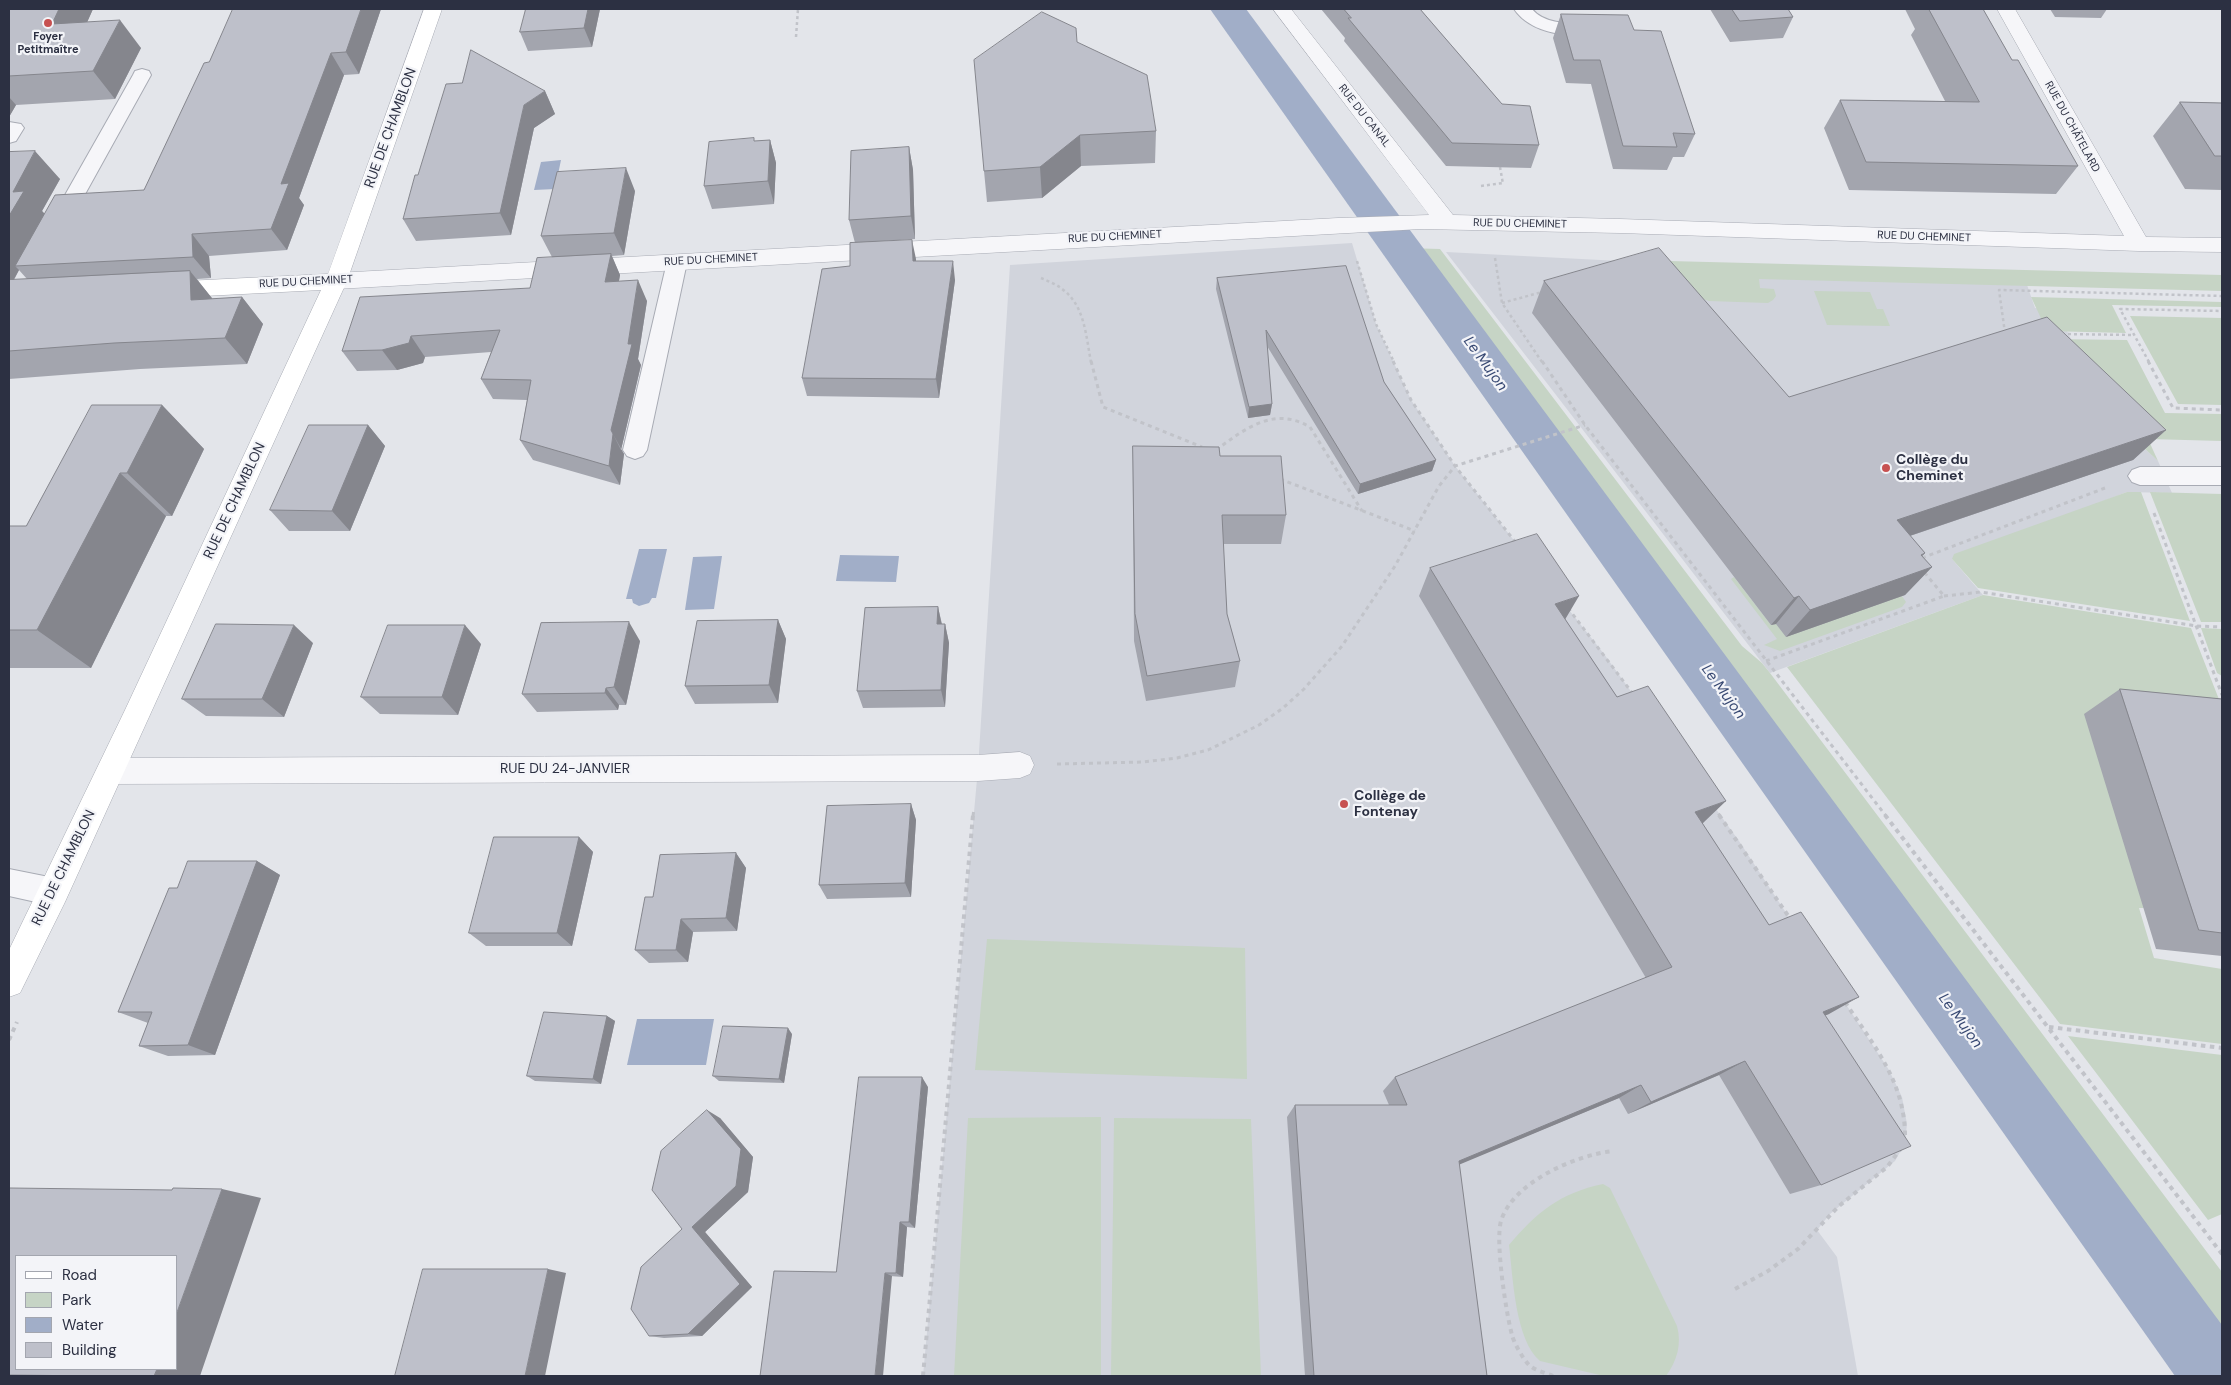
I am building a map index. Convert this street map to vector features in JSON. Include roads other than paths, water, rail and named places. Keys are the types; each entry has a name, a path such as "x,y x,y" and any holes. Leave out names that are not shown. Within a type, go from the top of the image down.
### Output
{"street":[{"name":"RUE DE CHAMBLON","path":"9,982 54,892 336,281 433,9"},
{"name":"RUE DU CANAL","path":"1282,9 1447,223"},
{"name":"RUE DU CHÂTELARD","path":"2006,9 2139,244"},
{"name":"RUE DU CHEMINET","path":"142,291 1421,222 2222,245"},
{"name":"RUE DU 24-JANVIER","path":"110,770 978,768 1020,765"}],"lane":[{"path":"1523,9 1535,21 1551,26 1606,28"},
{"path":"48,243 142,75"},
{"path":"9,128 14,128 9,137"},
{"path":"635,450 677,262"},
{"path":"2140,476 2222,476"},
{"path":"9,883 54,892"}],"water":[{"path":"561,160 555,189 534,190 541,162"},
{"path":"639,549 667,549 656,598 652,598 649,603 639,606 633,603 632,599 626,599"},
{"path":"840,555 899,556 896,582 836,581"},
{"path":"722,556 714,609 685,610 693,557"},
{"path":"637,1019 714,1019 706,1065 627,1065"}],"waterway":[{"name":"Le Mujon","path":"1228,9 2217,1376"}],"place":[{"name":"Foyer Petitmaître","path":"48,23"},
{"name":"Collège du Cheminet","path":"1886,468"},
{"name":"Collège de Fontenay","path":"1344,804"}]}
